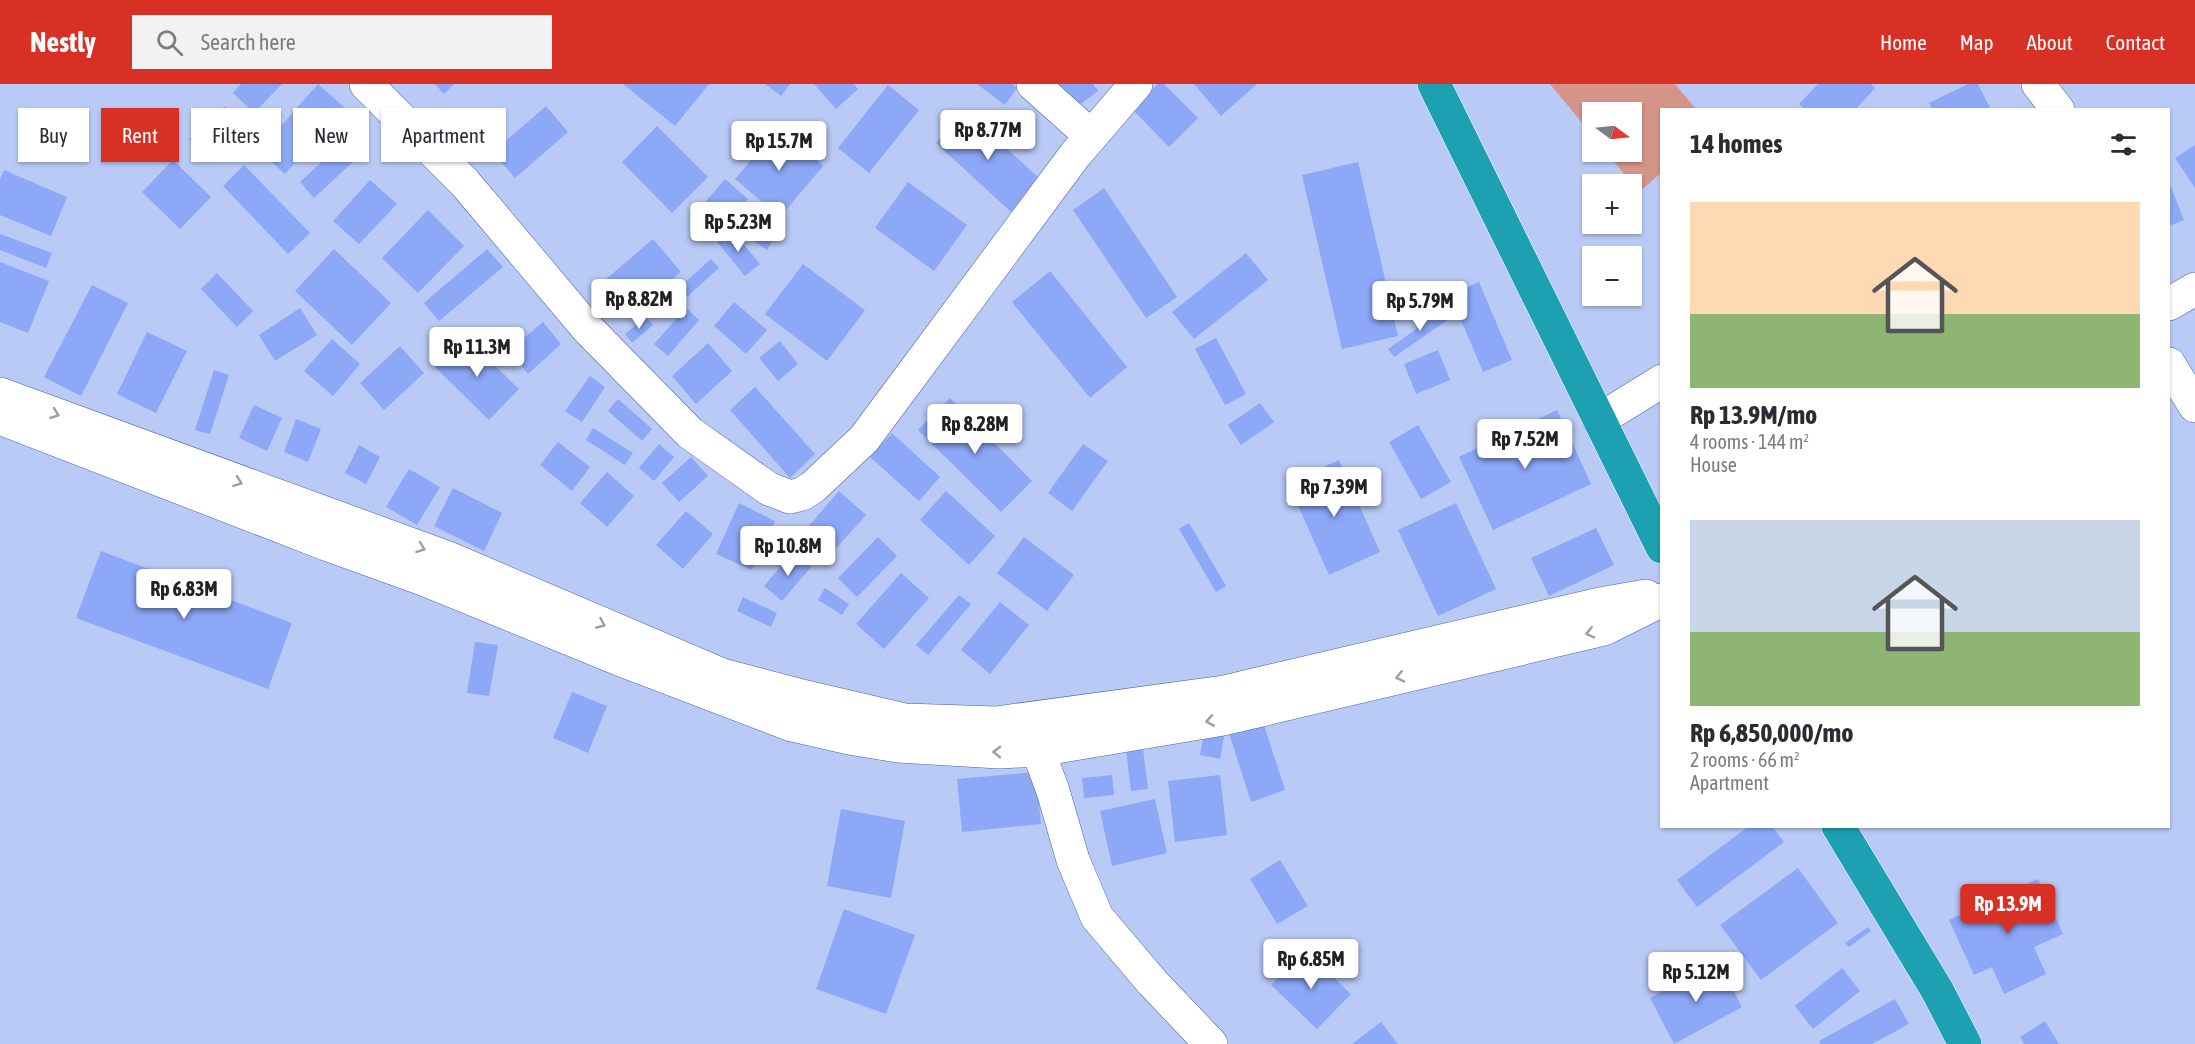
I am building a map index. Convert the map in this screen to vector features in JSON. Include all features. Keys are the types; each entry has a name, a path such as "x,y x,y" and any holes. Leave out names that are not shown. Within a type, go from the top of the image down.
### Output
{"highway":[{"path":"1434,84 1660,543"},
{"path":"1839,828 1937,990 1965,1044"}],"street":[{"path":"366,84 465,183 587,328 690,433 769,489 790,496 802,494 813,487 864,439 1091,136 1136,84"},
{"path":"1032,84 1091,136"},
{"path":"2038,84 2056,108"},
{"path":"2170,366 2195,406"},
{"path":"1599,420 1660,382"},
{"path":"0,394 330,530"},
{"path":"0,418 330,530 448,558 722,675 828,703 905,720 996,723 1035,735 1223,719 1604,629 1660,601"},
{"path":"1035,735 1589,607 1660,593"},
{"path":"1035,735 1073,860 1097,917 1152,982 1211,1044"}],"shaded area":[{"path":"1550,84 1675,84 1695,108 1660,108 1660,174 1642,189 1642,174 1624,174 1614,162 1642,162 1642,102 1582,102 1582,123"}],"building":[{"path":"241,84 282,84 259,108 249,108 233,93"},
{"path":"318,84 344,107 343,108 297,108"},
{"path":"435,84 454,84 444,94"},
{"path":"623,84 709,84 675,126"},
{"path":"765,84 790,84 781,96"},
{"path":"814,84 854,84 858,89 836,109"},
{"path":"977,84 1012,84 1017,88 1005,105"},
{"path":"1054,84 1093,84 1098,91 1073,110"},
{"path":"1158,84 1164,84 1198,118 1169,147 1132,109"},
{"path":"1194,84 1257,84 1221,116"},
{"path":"1818,84 1871,84 1875,88 1857,108 1803,108 1799,104"},
{"path":"1968,84 1978,84 1990,108 1931,108 1929,103"},
{"path":"888,85 919,110 869,173 838,148"},
{"path":"546,106 568,132 515,178 501,162 506,162 506,141"},
{"path":"965,110 1040,179 1011,212 936,143"},
{"path":"293,112 293,162 296,162 285,174 271,162 281,162 281,126"},
{"path":"657,126 708,177 672,213 622,162"},
{"path":"779,127 823,166 780,217 735,179"},
{"path":"2195,145 2195,188 2175,158"},
{"path":"171,162 175,162 211,197 180,229 142,192"},
{"path":"322,162 353,162 314,198 300,182"},
{"path":"1358,162 1398,336 1342,349 1302,175"},
{"path":"244,165 310,233 288,254 223,186"},
{"path":"4,170 67,197 51,236 0,215 0,180"},
{"path":"725,179 748,199 728,221 706,201"},
{"path":"370,180 397,204 359,244 333,221"},
{"path":"908,182 967,225 934,271 875,228"},
{"path":"2170,185 2184,220 2170,226"},
{"path":"1104,188 1177,297 1146,318 1073,210"},
{"path":"428,210 464,246 418,293 382,258"},
{"path":"756,215 779,230 767,250 743,234"},
{"path":"731,229 760,264 745,276 717,242"},
{"path":"0,234 52,253 46,268 0,250"},
{"path":"653,239 681,272 627,319 598,286"},
{"path":"334,249 391,303 352,345 295,291"},
{"path":"487,249 503,267 439,321 424,303"},
{"path":"1246,253 1268,280 1194,339 1172,312"},
{"path":"711,259 719,268 668,314 660,305"},
{"path":"0,262 49,281 28,333 0,322"},
{"path":"803,264 865,310 827,361 765,314"},
{"path":"1050,271 1127,367 1090,398 1012,302"},
{"path":"217,273 253,311 237,327 201,289"},
{"path":"1479,282 1512,360 1483,372 1450,294"},
{"path":"92,285 128,303 81,396 44,377"},
{"path":"734,302 767,330 746,354 714,326"},
{"path":"300,308 317,335 275,361 259,335"},
{"path":"686,308 699,320 668,356 654,344"},
{"path":"1446,308 1452,317 1394,357 1388,349"},
{"path":"646,317 653,325 632,343 625,334"},
{"path":"543,322 561,344 528,374 509,351"},
{"path":"147,332 187,351 156,413 117,394"},
{"path":"464,336 519,389 489,420 435,367"},
{"path":"1216,338 1246,394 1225,405 1195,349"},
{"path":"332,339 360,364 333,396 304,371"},
{"path":"780,341 798,364 778,381 759,358"},
{"path":"708,343 732,371 696,404 672,376"},
{"path":"400,346 424,373 384,410 360,383"},
{"path":"1438,350 1450,380 1416,394 1404,364"},
{"path":"214,370 229,375 210,434 195,430"},
{"path":"590,376 605,387 582,422 565,411"},
{"path":"755,387 815,454 790,478 730,410"},
{"path":"950,398 1032,481 1001,512 918,430"},
{"path":"618,399 652,429 642,441 608,411"},
{"path":"1260,403 1274,422 1241,445 1228,425"},
{"path":"254,405 282,418 267,451 239,438"},
{"path":"1557,410 1591,484 1493,530 1459,457"},
{"path":"296,419 321,429 308,462 284,452"},
{"path":"1418,425 1451,482 1421,499 1389,442"},
{"path":"593,428 633,453 625,465 586,440"},
{"path":"892,433 940,477 919,501 870,457"},
{"path":"558,442 590,467 572,491 540,465"},
{"path":"659,444 674,457 654,481 639,468"},
{"path":"1083,444 1108,461 1072,511 1048,493"},
{"path":"359,445 380,457 366,484 345,473"},
{"path":"691,457 708,476 679,502 662,483"},
{"path":"1339,460 1380,552 1329,575 1288,483"},
{"path":"409,469 440,487 417,525 386,507"},
{"path":"607,472 634,496 607,527 580,503"},
{"path":"453,488 502,513 484,551 434,526"},
{"path":"839,491 866,515 821,565 795,542"},
{"path":"946,491 995,536 969,565 920,520"},
{"path":"739,503 775,521 752,570 716,554"},
{"path":"1456,503 1496,589 1438,616 1398,530"},
{"path":"686,511 713,534 683,569 656,545"},
{"path":"1189,523 1226,586 1216,592 1179,529"},
{"path":"1596,528 1614,565 1549,596 1531,558"},
{"path":"878,537 897,556 857,597 838,578"},
{"path":"1024,537 1074,575 1047,611 997,573"},
{"path":"101,551 292,623 268,689 76,618"},
{"path":"793,552 811,567 782,601 764,586"},
{"path":"901,573 929,598 884,649 856,624"},
{"path":"825,588 849,604 842,615 818,600"},
{"path":"959,595 971,604 928,655 916,645"},
{"path":"743,597 777,613 771,627 737,611"},
{"path":"1000,602 1029,625 990,674 961,650"},
{"path":"475,642 498,645 489,696 467,693"},
{"path":"572,692 607,706 588,753 553,738"},
{"path":"1263,722 1285,790 1251,802 1229,733"},
{"path":"1205,729 1225,732 1220,759 1200,755"},
{"path":"1142,741 1148,789 1131,791 1125,742"},
{"path":"1036,772 1041,824 962,832 957,779"},
{"path":"1112,775 1114,795 1084,798 1082,778"},
{"path":"1220,775 1227,835 1175,842 1168,781"},
{"path":"1155,799 1167,853 1112,866 1100,811"},
{"path":"841,809 905,821 891,898 827,886"},
{"path":"1746,828 1774,828 1784,842 1697,907 1677,880"},
{"path":"1280,860 1308,906 1277,924 1250,879"},
{"path":"1798,868 1838,923 1761,980 1720,925"},
{"path":"2038,879 2063,934 2034,947 2046,974 2004,994 1992,967 1974,975 1949,920"},
{"path":"844,909 915,935 886,1014 816,989"},
{"path":"1868,927 1871,931 1849,947 1845,943"},
{"path":"1305,950 1351,994 1317,1029 1271,985"},
{"path":"1718,962 1742,1007 1674,1044 1650,998"},
{"path":"1842,968 1860,991 1813,1029 1795,1006"},
{"path":"1895,999 1909,1024 1872,1044 1820,1044 1819,1041"},
{"path":"2045,1021 2059,1044 2024,1044 2020,1037"},
{"path":"1381,1022 1398,1044 1352,1044"}]}
